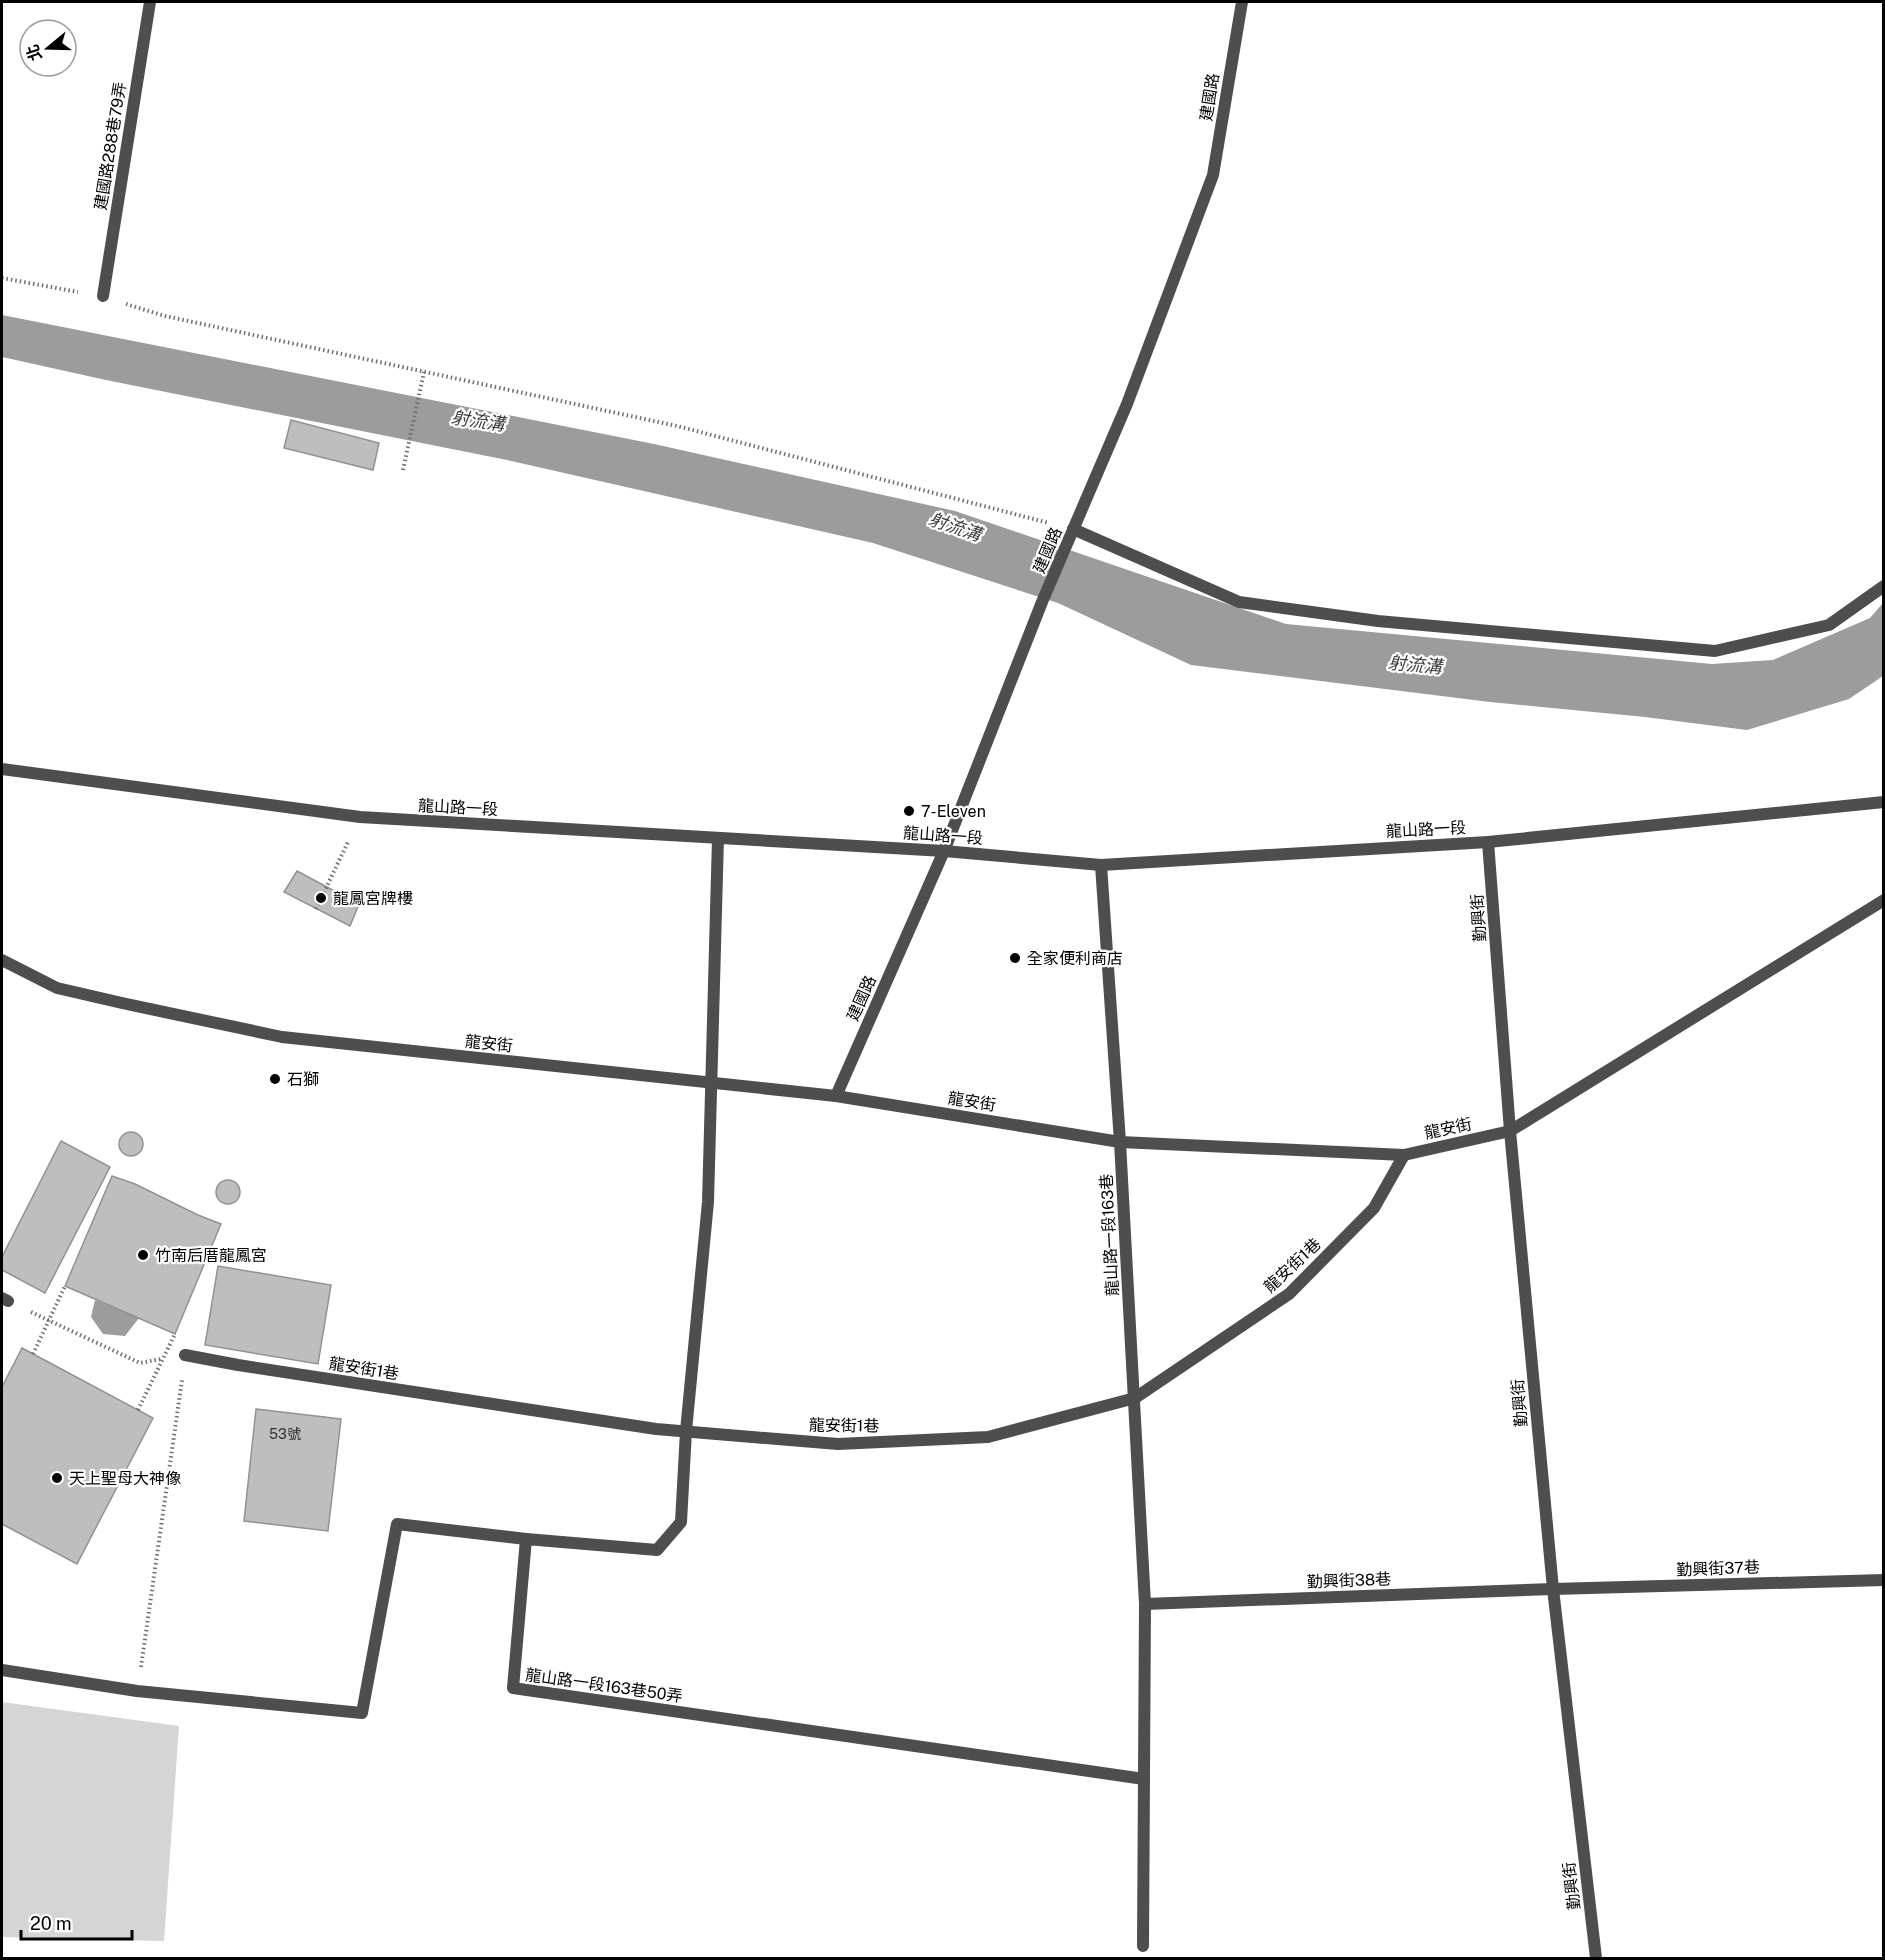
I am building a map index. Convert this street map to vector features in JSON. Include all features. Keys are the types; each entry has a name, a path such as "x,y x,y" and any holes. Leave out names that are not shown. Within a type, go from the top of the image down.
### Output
{"street":[{"name":"建國路288巷79弄","path":"103,296 150,2"},
{"name":"建國路","path":"836,1096 944,851 1042,602 1127,404 1213,175 1242,2"},
{"path":"1071,534 1239,602 1378,621 1715,651 1829,625 1884,586"},
{"name":"龍山路一段","path":"2,769 360,818 944,851 1101,865 1488,842 1884,802"},
{"path":"2,1670 137,1691 362,1713 397,1524 526,1539 657,1550 681,1522 686,1431 708,1202 718,838"},
{"name":"勤興街","path":"1488,842 1510,1131 1553,1589 1596,1959"},
{"name":"龍山路一段163巷","path":"1101,865 1120,1142 1145,1604 1143,1946"},
{"name":"龍安街","path":"2,960 57,988 277,1037 836,1096 1120,1142 1404,1155 1510,1131 1884,900"},
{"name":"龍安街1巷","path":"185,1355 656,1429 838,1444 988,1437 1135,1398 1289,1294 1374,1208 1404,1155"},
{"name":"龍山路一段163巷50弄","path":"526,1539 513,1688 1144,1779"},
{"name":"勤興街37巷","path":"1553,1589 1884,1580"},
{"name":"勤興街38巷","path":"1145,1604 1553,1589"}],"path":[{"path":"2,278 103,296 165,316 676,426 1071,534"},
{"path":"403,470 424,372"},
{"path":"316,909 360,818"},
{"path":"33,1354 64,1286"},
{"path":"5,1299 140,1363 185,1355 137,1691"},
{"path":"138,1410 175,1334"}],"shaded area":[{"path":"2,1702 179,1726 164,1941 2,1937"}],"water":[{"name":"射流溝","path":"2,315 654,444 955,511 1286,624 1712,664 1773,660 1870,618 1883,603 1883,676 1849,699 1747,730 1645,717 1490,702 1191,665 1058,603 873,543 507,460 2,357"},
{"path":"95,1300 139,1318 125,1336 103,1334 91,1317"}],"building":[{"path":"291,420 379,443 373,470 284,448"},
{"name":"龍鳳宮牌樓","path":"297,871 359,904 350,926 284,892"},
{"path":"131,1132 140,1135 143,1144 140,1153 131,1156 122,1153 119,1144 122,1135"},
{"path":"61,1141 110,1167 45,1293 2,1270 2,1257"},
{"name":"竹南后厝龍鳳宮","path":"112,1176 135,1184 221,1224 175,1334 65,1286"},
{"path":"228,1180 237,1183 240,1192 237,1201 228,1204 219,1201 216,1192 219,1183"},
{"path":"218,1266 331,1285 318,1364 205,1345"},
{"path":"22,1348 153,1418 77,1564 2,1524 2,1387"},
{"path":"256,1409 341,1419 328,1531 244,1521"}],"place":[{"name":"7-Eleven","path":"909,811"},
{"name":"龍鳳宮牌樓","path":"321,898"},
{"name":"全家便利商店","path":"1015,958"},
{"name":"石獅","path":"275,1079"},
{"name":"竹南后厝龍鳳宮","path":"143,1255"},
{"name":"天上聖母大神像","path":"57,1478"}]}
